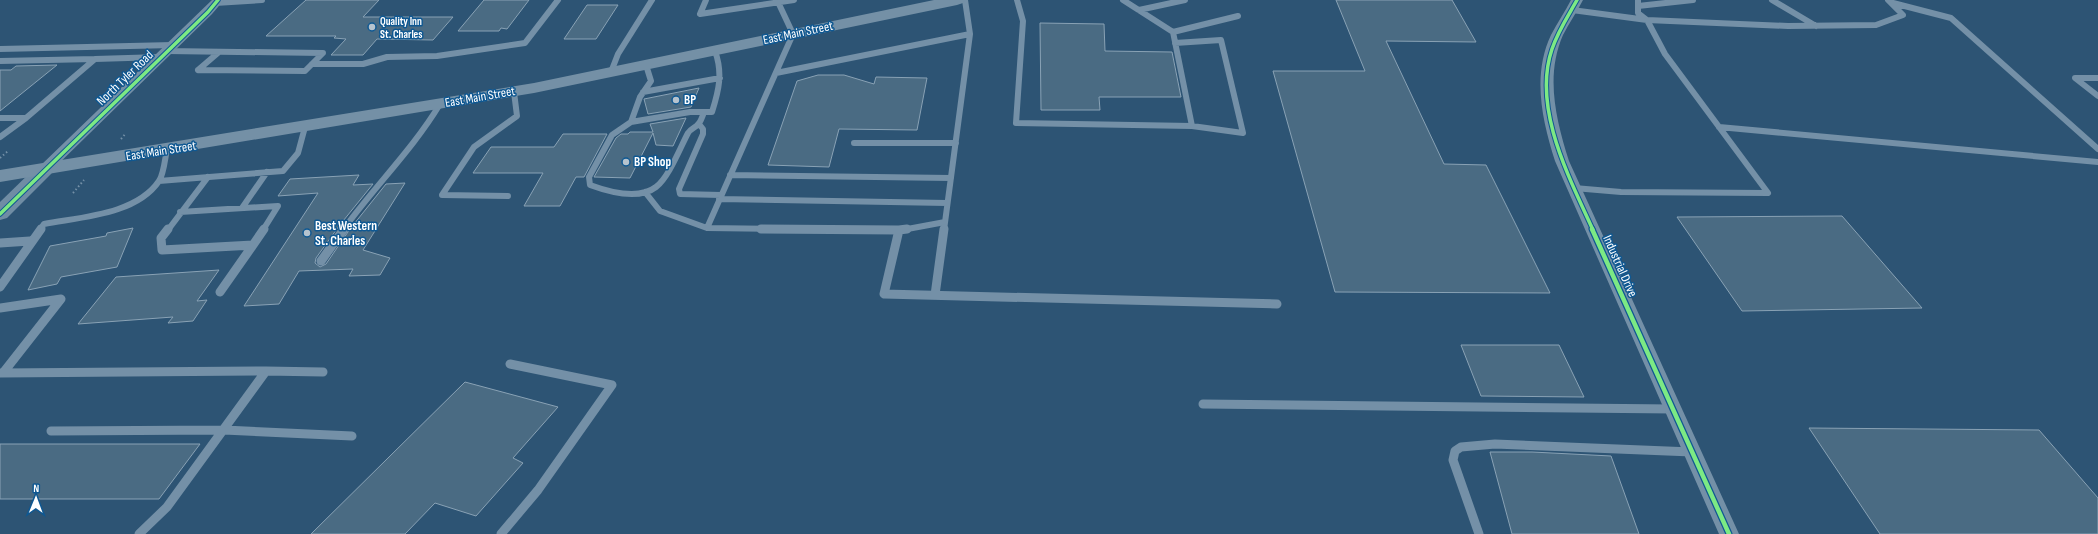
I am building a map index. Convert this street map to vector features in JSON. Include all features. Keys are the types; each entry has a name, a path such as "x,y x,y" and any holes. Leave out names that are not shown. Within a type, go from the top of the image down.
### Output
{"main road":[{"name":"East Main Street","path":"0,176 167,150 514,92 957,0"}],"street":[{"name":"North Tyler Road","path":"44,170 216,2"},
{"name":"Industrial Drive","path":"1574,5 1557,36 1548,66 1548,107 1552,132 1574,188 1729,534"},
{"path":"0,214 44,170"}],"lane":[{"path":"216,2 262,0"},
{"path":"312,64 363,64 387,56 438,56 525,43 558,0"},
{"path":"611,72 618,54 652,0"},
{"path":"706,0 700,14 794,0"},
{"path":"935,295 970,34 965,0"},
{"path":"1017,0 1023,21 1016,123 1192,126 1243,133 1221,40 1175,43"},
{"path":"1123,0 1173,32 1238,16"},
{"path":"1139,10 1185,0"},
{"path":"1574,188 1621,192 1768,193 1665,54 1646,20 1638,13 1638,3 1693,0"},
{"path":"1772,0 1817,26"},
{"path":"707,228 793,34 778,2"},
{"path":"1574,5 1606,16 1646,20 1817,26 1876,25 1903,15 1890,2"},
{"path":"1890,2 1951,18 2098,149"},
{"path":"1173,32 1192,126"},
{"path":"776,73 970,34"},
{"path":"0,49 323,53 305,71 198,70 219,52"},
{"path":"0,61 95,59 167,51"},
{"path":"704,112 699,124 690,129 657,186 645,192 606,192 590,185 589,178 612,135 631,122 665,113 689,109 712,112 721,67 715,51"},
{"path":"0,137 26,118 95,59"},
{"path":"631,122 643,92 651,81 646,65"},
{"path":"643,92 659,93 720,78"},
{"path":"2098,78 2075,78 2098,96"},
{"path":"508,196 442,195 474,147 517,116 514,92"},
{"path":"321,261 365,199 427,126 440,104"},
{"path":"0,118 26,118"},
{"path":"699,124 703,129 702,134 679,189 680,194 720,197 948,203"},
{"path":"159,181 283,171 298,153 305,127"},
{"path":"1719,127 2098,162"},
{"path":"854,143 956,143"},
{"path":"0,287 30,241 44,224 120,210 144,195 159,181 167,150"},
{"path":"242,208 267,172"},
{"path":"730,175 951,178"},
{"path":"208,177 161,238 162,250 253,245"},
{"path":"645,192 660,211 707,228 899,230 945,222"},
{"path":"180,212 278,206 220,292"},
{"path":"899,230 884,294 1278,304"},
{"path":"0,243 30,241"},
{"path":"0,308 61,300 1,373"},
{"path":"500,534 538,490 612,385 510,364"},
{"path":"139,534 167,507 266,371"},
{"path":"1,373 323,372"},
{"path":"1203,404 1673,409"},
{"path":"51,431 224,430 352,436"},
{"path":"1479,534 1453,460 1455,451 1461,446 1494,444 1692,452"}],"path":[{"path":"0,158 8,151"}],"building":[{"name":"Quality Inn St. Charles","path":"306,0 379,0 363,17 453,17 433,40 377,39 363,55 331,55 346,39 334,38 336,36 266,36"},
{"path":"484,0 529,0 507,29 501,28 499,31 458,31"},
{"path":"1336,0 1452,0 1476,42 1386,41 1444,164 1486,165 1550,293 1335,292 1273,71 1365,71"},
{"path":"587,5 618,5 596,39 564,39"},
{"path":"1040,23 1104,24 1105,51 1172,52 1181,97 1099,97 1100,110 1041,110"},
{"path":"57,65 0,111 0,70 11,70 16,66"},
{"path":"818,75 844,75 874,84 876,77 927,78 917,130 839,129 829,167 768,165 797,81"},
{"name":"BP","path":"699,88 691,107 648,114 644,99"},
{"name":"BP Shop","path":"686,118 673,146 656,145 653,133 630,178 594,177 616,138 621,134 628,134 630,132 653,132 650,124"},
{"path":"563,134 607,134 584,177 576,177 560,206 524,206 543,173 473,173 491,147 554,147"},
{"path":"359,175 353,185 373,184 339,226 316,258 315,263 320,267 326,264 350,229 386,184 405,183 363,250 390,258 380,275 349,276 353,269 299,271 279,304 244,306 318,193 278,196 290,179"},
{"path":"1842,216 1922,308 1742,311 1677,217"},
{"path":"133,228 117,267 61,277 57,284 28,290 50,246 106,236 107,233"},
{"path":"219,270 197,301 207,300 193,321 168,323 173,317 78,324 116,277"},
{"path":"1461,345 1559,345 1584,397 1481,396"},
{"path":"465,382 558,407 513,458 523,463 476,516 435,503 405,534 311,534"},
{"path":"1809,428 2039,430 2098,498 2098,534 1880,534"},
{"path":"0,444 200,444 159,499 0,499"},
{"path":"1490,452 1532,452 1611,456 1639,534 1512,534"}],"cycle path":[{"path":"0,214 208,12 218,0"},
{"path":"1577,0 1557,35 1551,50 1548,66 1548,98 1557,146 1562,161 1729,534"}],"place":[{"name":"Quality Inn St. Charles","path":"372,27"},
{"name":"BP","path":"676,100"},
{"name":"BP Shop","path":"626,162"},
{"name":"Best Western St. Charles","path":"307,233"}]}
